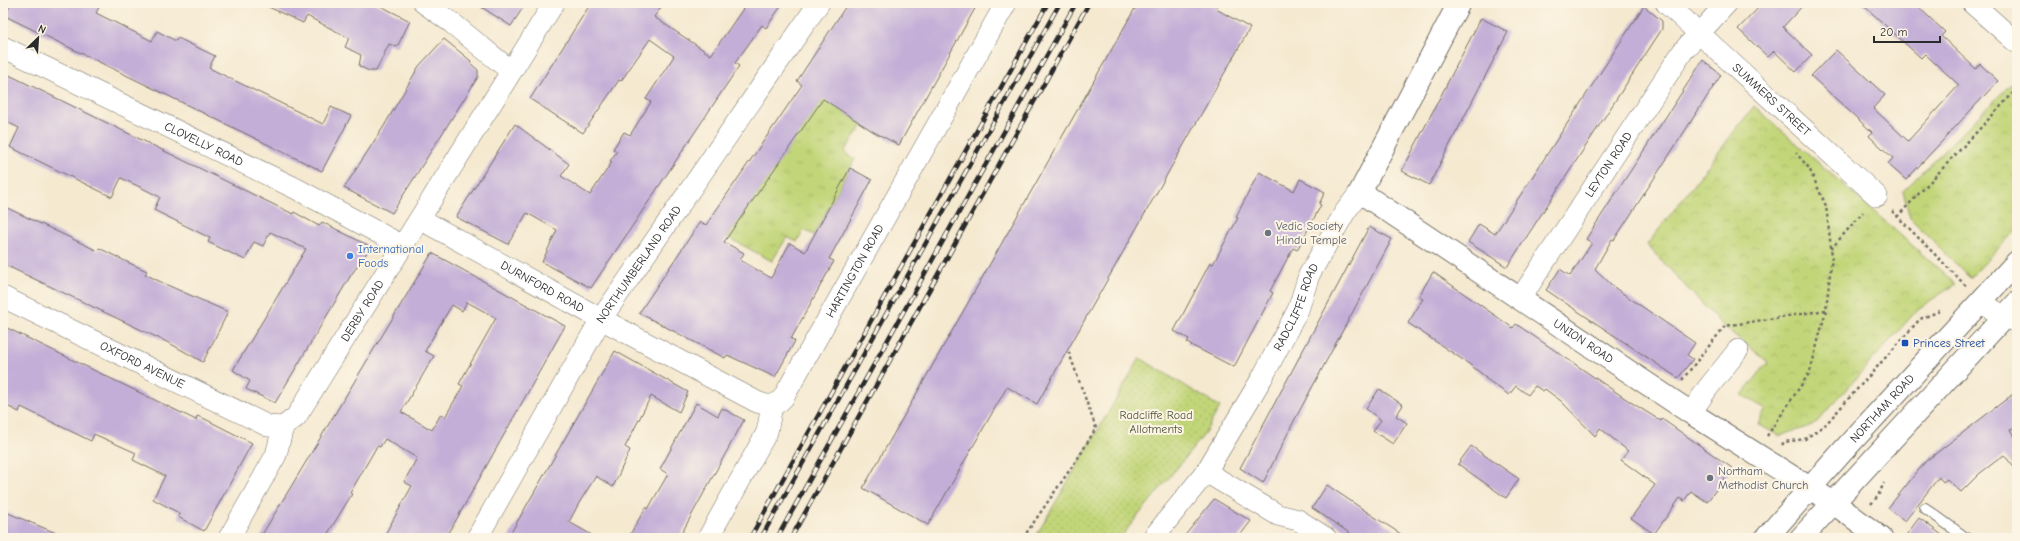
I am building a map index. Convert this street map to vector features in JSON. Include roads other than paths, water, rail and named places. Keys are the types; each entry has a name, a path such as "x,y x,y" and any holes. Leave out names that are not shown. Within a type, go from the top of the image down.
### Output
{"street":[{"path":"424,3 452,22 511,71"},
{"name":"DERBY ROAD","path":"283,427 296,417 554,3"},
{"name":"NORTHUMBERLAND ROAD","path":"477,538 601,319 819,3"},
{"name":"HARTINGTON ROAD","path":"772,406 778,404 783,398 1006,3"},
{"name":"RADCLIFFE ROAD","path":"1153,538 1206,472 1262,378 1298,310 1309,275 1345,212 1360,192 1459,3"},
{"name":"SUMMERS STREET","path":"1666,3 1877,196"},
{"name":"LEYTON ROAD","path":"1520,298 1683,51 1698,32 1727,3"},
{"path":"1972,3 2017,43"},
{"name":"CLOVELLY ROAD","path":"3,47 295,188 403,246"},
{"name":"UNION ROAD","path":"1360,192 1691,413 1835,504"},
{"name":"DURNFORD ROAD","path":"420,219 601,319 757,402 772,406"},
{"name":"NORTHAM ROAD","path":"1766,538 1975,295 2017,262"},
{"path":"1801,538 1835,504 2013,314 1975,295"},
{"name":"OXFORD AVENUE","path":"3,297 268,426 283,427"},
{"path":"1691,413 1707,388 1738,350"},
{"path":"708,538 767,432 772,406"},
{"path":"229,538 276,455 283,427"},
{"path":"1206,472 1278,515 1298,520 1326,538"},
{"path":"1835,504 1881,538"}],"lane":[{"path":"1925,508 1966,538"}],"railway":[{"path":"750,538 1048,3"},
{"path":"761,538 1060,3"},
{"path":"777,538 1076,3"},
{"path":"791,538 1089,3"}],"place":[{"name":"Vedic Society Hindu Temple","path":"1268,233"},
{"name":"International Foods","path":"350,256"},
{"name":"Princes Street","path":"1905,343"},
{"name":"Northam Methodist Church","path":"1710,478"}],"park label":[{"name":"Radcliffe Road Allotments","path":"1156,422"}]}
